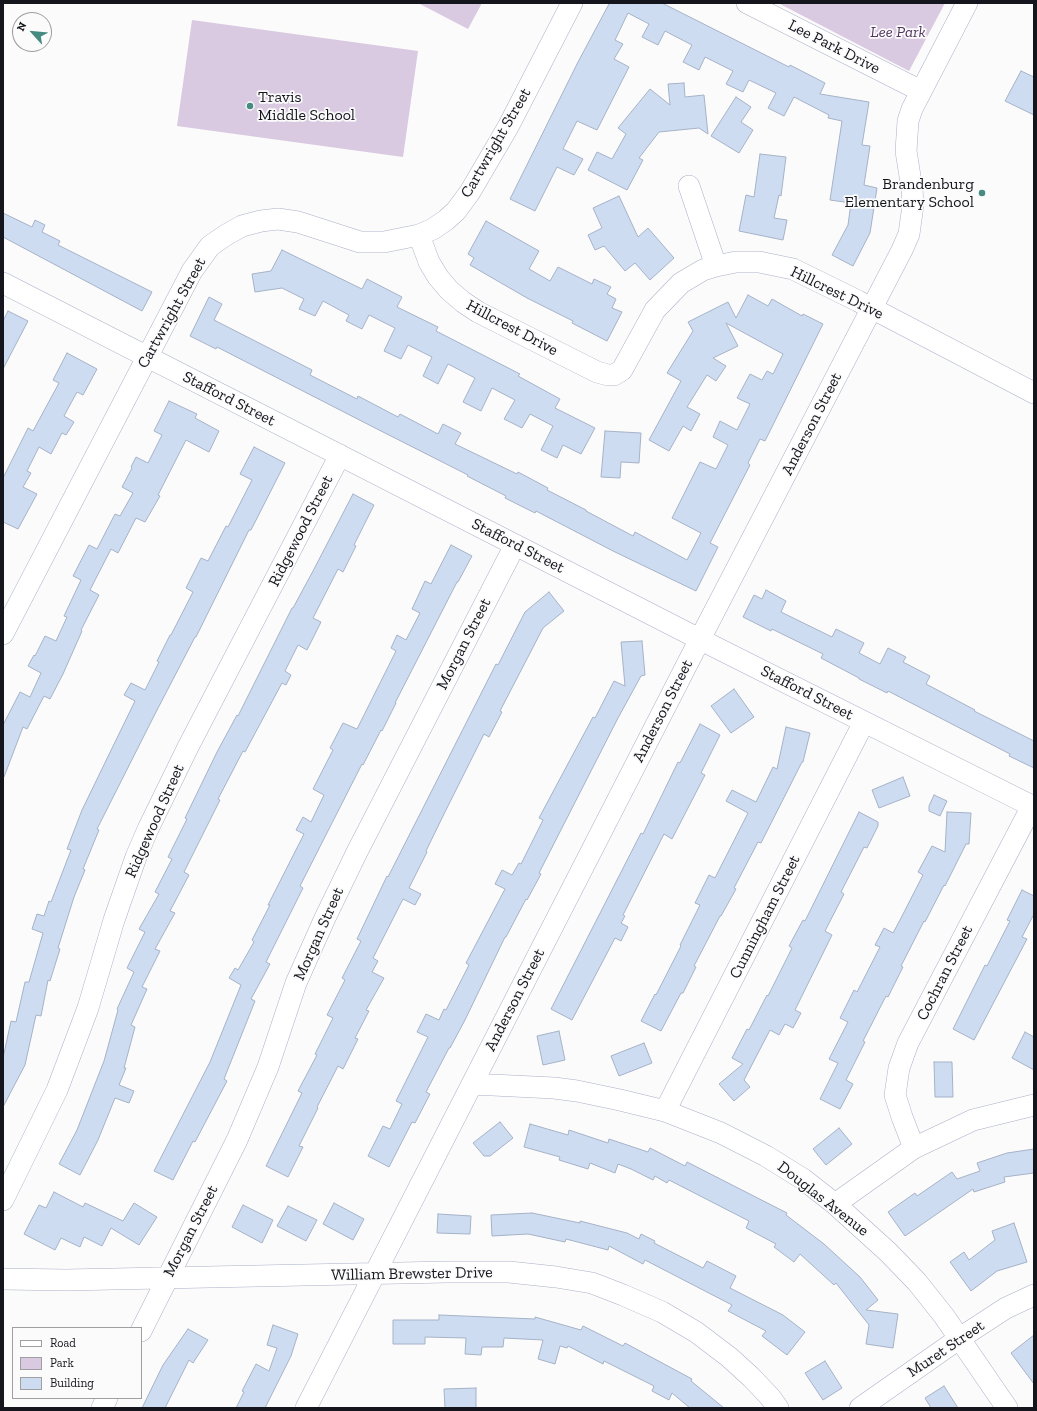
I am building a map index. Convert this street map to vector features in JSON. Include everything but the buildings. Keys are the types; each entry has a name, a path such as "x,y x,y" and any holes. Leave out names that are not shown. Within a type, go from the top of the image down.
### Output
{"street":[{"name":"Cartwright Street","path":"3,634 192,271 210,246 242,226 261,221 278,219 298,222 360,242 384,242 419,235 446,220 456,211 470,192 508,127 572,3"},
{"name":"Lee Park Drive","path":"747,3 921,91"},
{"name":"Anderson Street","path":"306,1408 700,639 902,250 909,234 913,205 906,151 908,121 921,91 966,3"},
{"path":"689,186 716,266"},
{"name":"Hillcrest Drive","path":"419,235 429,262 438,277 449,290 463,302 478,312 597,372 608,375 614,375 622,370 655,310 681,283 702,270 716,266 736,262 759,262 793,270 1034,393"},
{"name":"Stafford Street","path":"3,283 700,639 1033,806"},
{"name":"Ridgewood Street","path":"3,1200 57,1090 88,1008 114,920 148,829 188,747 340,455"},
{"name":"Morgan Street","path":"142,1329 237,1140 268,1067 296,983 325,918 357,852 515,545"},
{"name":"Cunningham Street","path":"665,1111 864,722"},
{"name":"Cochran Street","path":"914,1148 902,1117 896,1095 899,1068 908,1043 1033,806"},
{"name":"Douglas Avenue","path":"472,1084 524,1086 577,1091 665,1111 721,1133 766,1156 803,1179 834,1204 888,1252 917,1282 960,1338 1007,1408"},
{"path":"834,1204 914,1148 973,1120 1034,1105"},
{"name":"William Brewster Drive","path":"3,1279 66,1280 447,1272 509,1272 556,1277 592,1283 623,1295 662,1312 696,1332 729,1357 751,1377 778,1408"},
{"name":"Muret Street","path":"860,1408 960,1338 1006,1308 1034,1295"},
{"path":"102,1408 106,1399"}],"green space":[{"path":"418,3 482,3 468,29"},
{"name":"Lee Park","path":"778,3 945,3 909,71"},
{"path":"192,20 418,51 403,157 177,126"}],"place":[{"name":"Travis Middle School","path":"250,106"},
{"name":"Brandenburg Elementary School","path":"982,193"}]}
